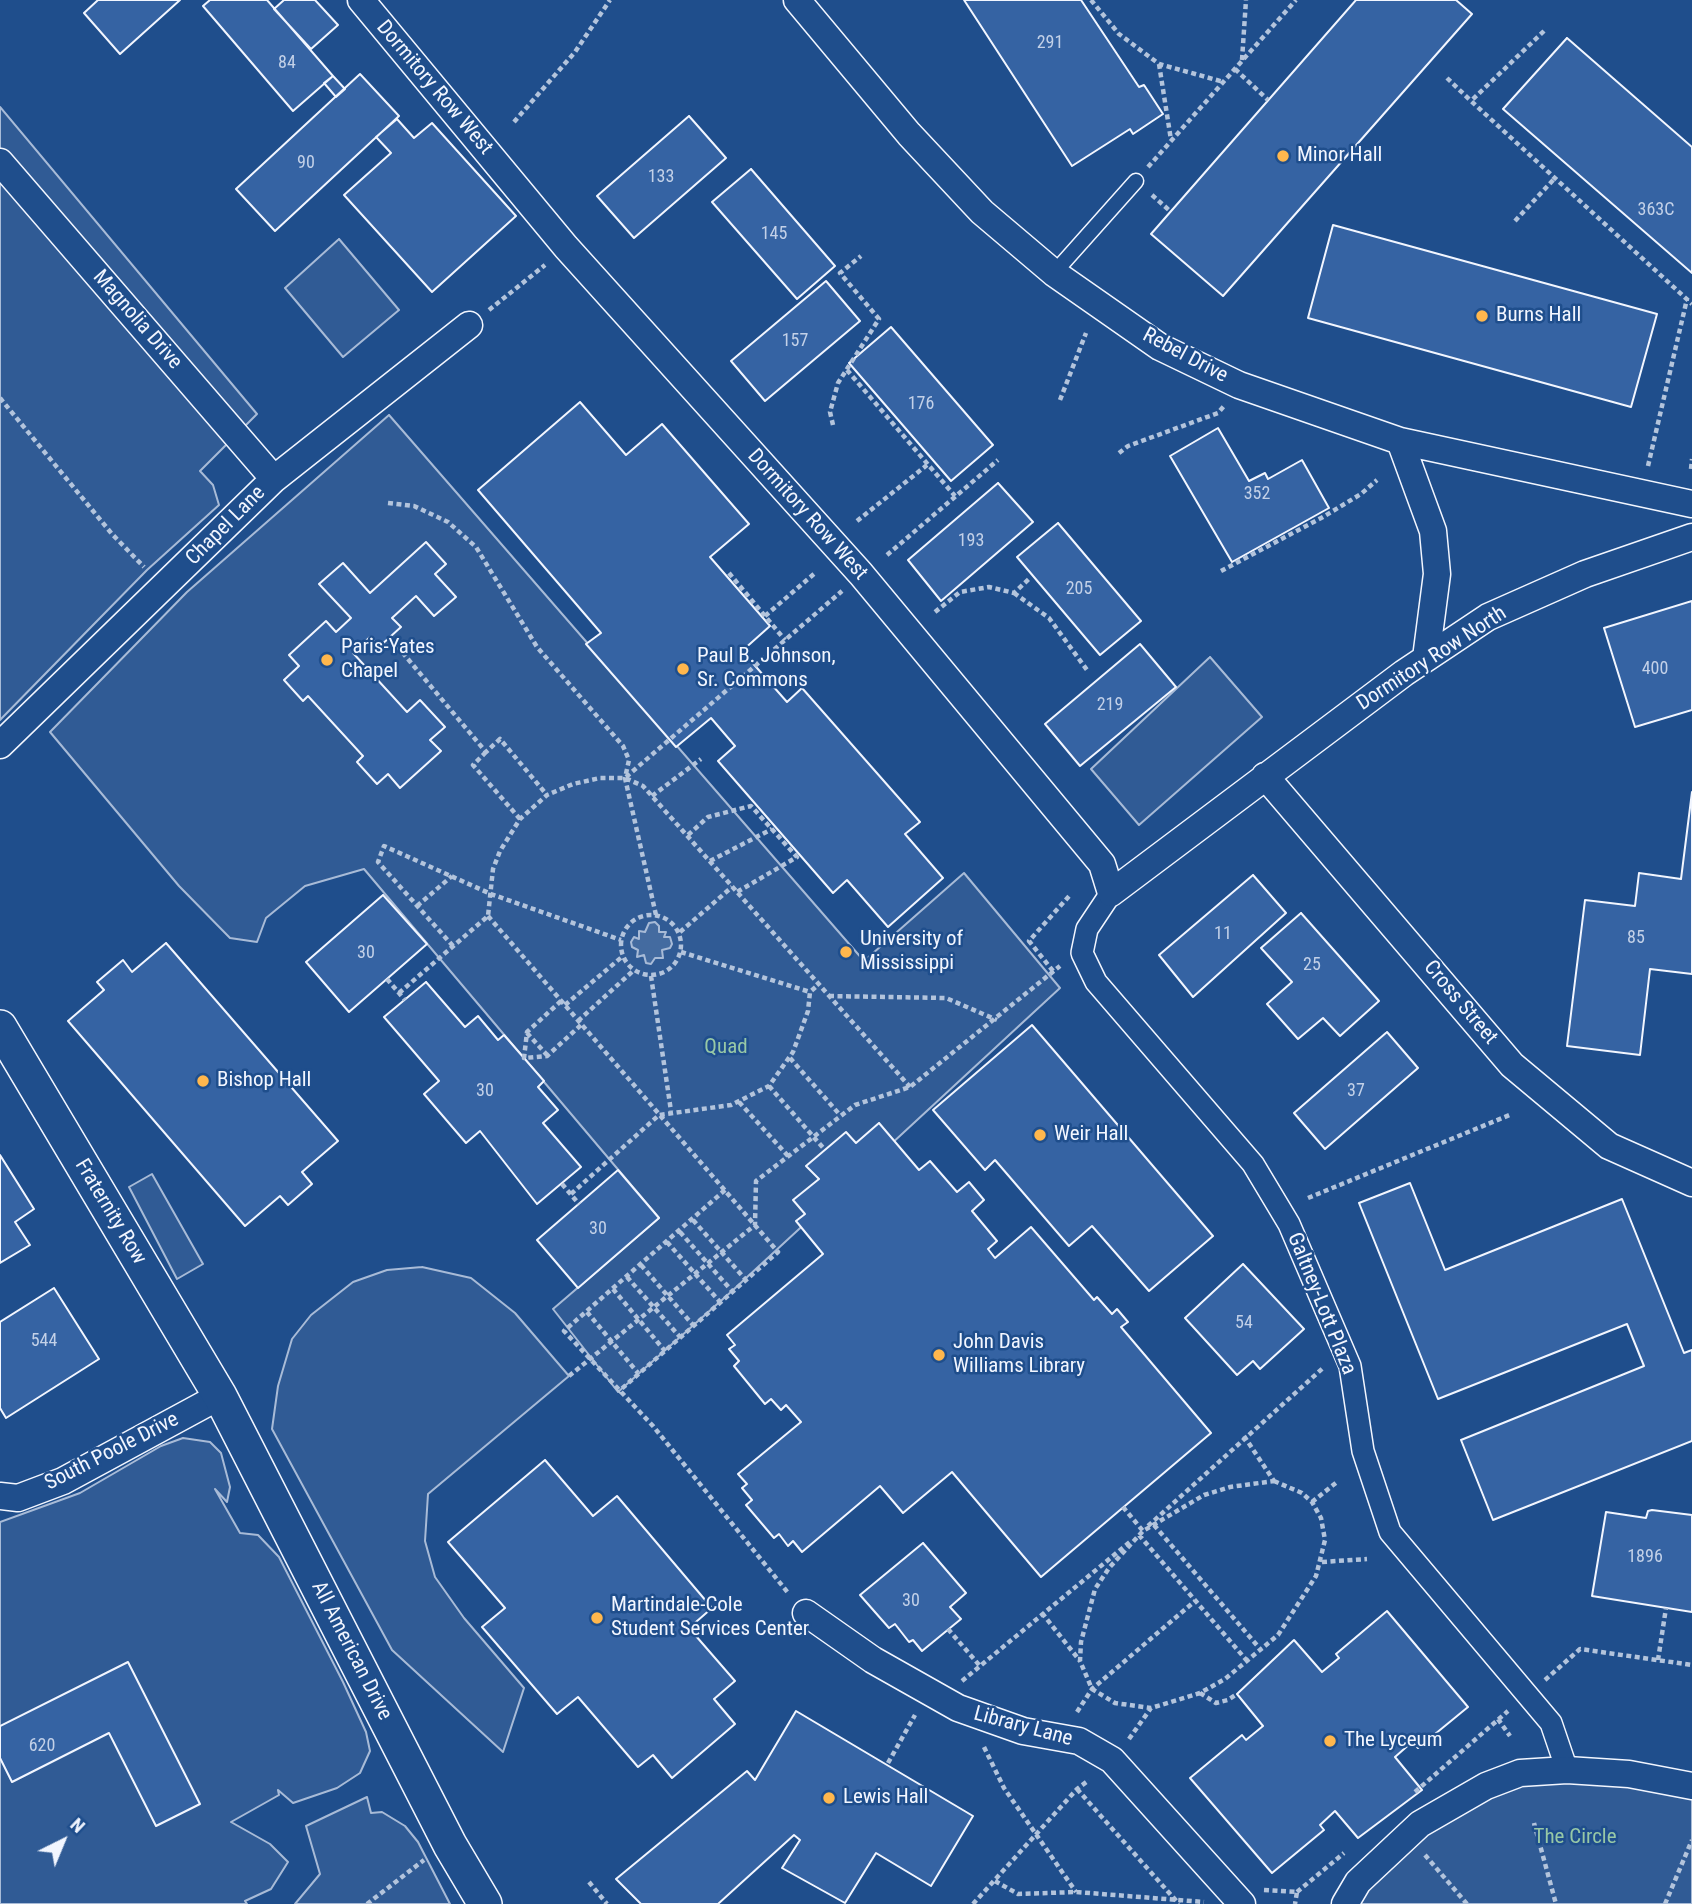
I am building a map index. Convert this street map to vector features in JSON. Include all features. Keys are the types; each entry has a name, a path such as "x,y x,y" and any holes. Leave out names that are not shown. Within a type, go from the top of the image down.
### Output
{"street":[{"name":"Dormitory Row West","path":"361,0 566,247 861,574 1102,864 1111,893"},
{"name":"Rebel Drive","path":"797,0 909,134 982,212 1054,273 1160,347 1239,386 1400,441 1692,504"},
{"name":"Magnolia Drive","path":"0,162 274,479"},
{"name":"Chapel Lane","path":"0,745 274,479 469,325"},
{"path":"1400,441 1433,531 1437,574 1426,658"},
{"name":"Dormitory Row North","path":"1265,776 1426,658 1488,617 1585,574 1692,537"},
{"path":"1111,893 1265,776"},
{"name":"Cross Street","path":"1265,776 1511,1065 1609,1146 1692,1183"},
{"name":"Galtney-Lott Plaza","path":"1111,893 1087,929 1082,953 1096,982 1253,1164 1290,1224 1350,1366 1363,1451 1390,1532 1551,1723 1567,1770"},
{"name":"Fraternity Row","path":"0,1027 220,1396"},
{"name":"South Poole Drive","path":"0,1496 18,1497 63,1481 220,1396"},
{"name":"All American Drive","path":"220,1396 450,1845 485,1904"},
{"name":"Library Lane","path":"806,1614 873,1660 958,1709 1023,1731 1079,1741 1112,1760 1238,1899"},
{"path":"1345,1904 1357,1882 1420,1824 1486,1786 1520,1773 1567,1770 1629,1774 1692,1786"}],"lane":[{"path":"1054,273 1136,181"}],"path":[{"path":"514,122 575,52 610,0"},
{"path":"1091,0 1119,34 1159,64 1224,82"},
{"path":"1242,61 1246,0"},
{"path":"1136,181 1296,0"},
{"path":"1471,101 1544,31"},
{"path":"1159,64 1171,140"},
{"path":"1235,69 1268,100"},
{"path":"1447,78 1690,302 1648,467"},
{"path":"1515,221 1555,178"},
{"path":"833,425 830,412 834,396 880,319 840,273 861,256"},
{"path":"469,325 554,258"},
{"path":"1060,400 1086,333"},
{"path":"848,370 955,496"},
{"path":"0,398 112,534 147,570"},
{"path":"1119,453 1128,446 1218,413 1226,402"},
{"path":"1691,469 1692,459"},
{"path":"887,555 998,460"},
{"path":"857,521 927,465"},
{"path":"1222,571 1323,517 1361,494 1377,480"},
{"path":"388,503 414,506 449,522 476,547 537,647 623,746 629,760 625,778 656,915"},
{"path":"729,573 785,640"},
{"path":"765,616 815,573"},
{"path":"1014,593 1031,577"},
{"path":"935,612 967,589 989,587 1014,593 1049,618 1087,670"},
{"path":"625,778 843,590"},
{"path":"397,646 486,752"},
{"path":"520,820 473,765 486,752 500,740 547,795"},
{"path":"652,796 701,759"},
{"path":"399,993 488,916 494,869 500,851 520,820 547,795 573,784 600,778 625,778 643,786 910,1087"},
{"path":"688,835 708,817 751,806 797,857 737,892"},
{"path":"710,861 772,829"},
{"path":"453,946 378,862 384,846 491,894 621,940"},
{"path":"417,906 452,876"},
{"path":"680,932 732,887"},
{"path":"1053,971 1029,941 1030,936 1070,895"},
{"path":"656,915 665,918 680,932 681,952 671,969 651,976 634,970 623,956 621,940 624,931 637,918 656,915"},
{"path":"488,916 778,1252 618,1392"},
{"path":"681,952 810,992"},
{"path":"623,956 527,1032 524,1058 547,1056 634,970"},
{"path":"569,1376 755,1225 757,1181 855,1105 910,1087 997,1020 1060,966"},
{"path":"651,976 671,1111"},
{"path":"387,979 405,1000"},
{"path":"571,1194 659,1115 671,1111 708,1110 739,1102 769,1086 790,1057 808,1012 810,992 818,985"},
{"path":"828,996 946,998 997,1020"},
{"path":"527,1032 547,1056"},
{"path":"790,1057 840,1115"},
{"path":"769,1086 825,1150"},
{"path":"739,1102 788,1156"},
{"path":"1308,1198 1512,1114"},
{"path":"562,1184 579,1204"},
{"path":"725,1190 564,1331 618,1392 653,1426 743,1541 806,1614"},
{"path":"692,1220 746,1280"},
{"path":"680,1231 732,1291"},
{"path":"667,1242 720,1302"},
{"path":"641,1265 693,1325"},
{"path":"627,1277 680,1337"},
{"path":"613,1289 665,1350"},
{"path":"587,1312 638,1373"},
{"path":"1080,1661 1083,1632 1095,1589 1109,1568 1141,1533 1244,1436 1342,1351"},
{"path":"1244,1436 1274,1481"},
{"path":"962,1681 1042,1613 1141,1533 1204,1495 1230,1487 1274,1481 1302,1493 1312,1502 1324,1532 1322,1562 1289,1621 1261,1650 1248,1662 1199,1693 1151,1708 1115,1703 1092,1689 1080,1661 1042,1613"},
{"path":"1312,1502 1337,1482"},
{"path":"1123,1507 1195,1601 1248,1662"},
{"path":"1154,1525 1261,1650"},
{"path":"1322,1562 1367,1559"},
{"path":"1073,1719 1092,1689 1195,1601"},
{"path":"1658,1660 1666,1608"},
{"path":"948,1629 980,1666"},
{"path":"1410,1796 1580,1649 1692,1665"},
{"path":"1199,1693 1216,1703 1237,1694"},
{"path":"1125,1745 1151,1708"},
{"path":"888,1763 918,1711"},
{"path":"1498,1719 1510,1736"},
{"path":"980,1740 1004,1788 1076,1892"},
{"path":"972,1904 1077,1789 1092,1778"},
{"path":"1077,1789 1178,1902"},
{"path":"1534,1823 1556,1904"},
{"path":"1665,1904 1692,1840"},
{"path":"995,1881 1018,1894 1076,1892 1178,1902 1238,1899 1297,1892 1349,1848"},
{"path":"1422,1851 1467,1904"},
{"path":"367,1904 425,1859"},
{"path":"589,1882 607,1904"},
{"path":"1295,1904 1297,1892"}],"shaded area":[{"path":"0,107 257,414 200,471 213,485 219,505 147,570 0,720"},
{"path":"339,239 399,310 343,357 285,288"},
{"name":"Quad","path":"389,415 864,961 964,873 1060,988 732,1291 618,1392 553,1309 659,1218 364,869 305,886 266,918 257,942 230,938 179,886 50,732 187,592"},
{"path":"1210,657 1262,717 1139,825 1091,769"},
{"path":"655,922 659,926 659,932 666,932 664,937 670,937 672,944 670,948 662,950 663,958 655,958 651,964 646,963 644,955 637,957 638,950 632,947 631,942 634,937 639,939 639,931 645,932 649,923"},
{"path":"152,1174 203,1264 177,1279 129,1187"},
{"path":"422,1267 471,1278 515,1313 569,1376 428,1494 425,1541 435,1577 464,1618 524,1688 503,1752 392,1650 272,1429 278,1386 292,1339 311,1315 353,1282 387,1270"},
{"path":"183,1438 210,1442 221,1453 230,1487 227,1502 215,1489 240,1533 258,1535 279,1557 343,1682 366,1732 370,1751 360,1773 337,1788 293,1803 278,1790 279,1795 231,1822 270,1844 288,1862 271,1889 245,1901 247,1904 0,1904 0,1522 80,1493 161,1446"},
{"name":"The Circle","path":"1520,1773 1692,1786 1692,1904 1345,1904 1420,1824"},
{"path":"367,1797 371,1813 382,1812 405,1826 418,1842 450,1904 295,1904 320,1874 306,1826"}],"building":[{"path":"98,0 180,0 120,54 84,13"},
{"path":"210,0 267,0 333,76 293,111 203,6"},
{"path":"284,0 315,0 338,25 311,49 274,9"},
{"path":"964,0 1081,0 1139,87 1144,85 1163,114 1133,134 1130,129 1072,166"},
{"name":"Minor Hall","path":"1356,0 1456,0 1472,14 1223,296 1151,234"},
{"path":"1567,38 1692,147 1692,273 1503,109"},
{"path":"360,74 399,116 275,231 236,189"},
{"path":"333,76 345,89 336,97 324,83"},
{"path":"689,116 726,158 634,238 597,196"},
{"path":"397,119 414,138 432,123 516,216 432,292 344,195 391,153 376,137"},
{"path":"751,169 835,266 797,299 712,202"},
{"name":"Burns Hall","path":"1333,225 1657,314 1631,407 1308,318"},
{"path":"826,281 860,321 765,401 731,361"},
{"path":"891,327 993,445 951,481 849,363"},
{"name":"Paul B. Johnson, Sr. Commons","path":"580,402 626,455 662,424 749,524 710,557 770,626 742,651 787,702 802,688 920,822 905,834 943,878 888,927 847,880 833,893 718,761 735,746 711,718 676,747 586,644 601,633 478,490"},
{"path":"1218,428 1249,481 1265,473 1268,479 1302,460 1329,508 1232,562 1170,456"},
{"path":"998,483 1033,522 941,601 908,560"},
{"path":"1058,523 1141,621 1100,655 1017,557"},
{"name":"Paris-Yates Chapel","path":"426,542 446,564 435,574 456,597 434,616 416,596 392,618 401,627 379,647 370,637 353,653 407,712 420,700 445,727 430,740 441,751 400,788 388,774 377,784 357,762 363,756 308,696 303,701 284,680 299,666 289,655 326,621 336,632 351,618 319,584 343,563 370,593"},
{"path":"1692,601 1692,710 1635,727 1604,628"},
{"path":"1140,644 1176,687 1080,766 1045,724"},
{"path":"1692,792 1692,974 1650,969 1640,1055 1567,1046 1585,900 1635,906 1639,873 1681,879"},
{"path":"1253,875 1286,913 1193,997 1159,955"},
{"path":"383,895 427,944 349,1012 306,962"},
{"path":"1301,913 1379,1001 1340,1036 1323,1018 1298,1039 1267,1004 1292,982 1261,948"},
{"name":"Bishop Hall","path":"166,943 338,1141 302,1172 312,1184 288,1205 280,1196 245,1226 68,1021 104,990 97,982 123,960 132,972"},
{"path":"426,982 465,1027 478,1016 498,1040 504,1035 544,1081 538,1087 558,1110 543,1123 581,1167 537,1204 480,1131 466,1143 424,1094 439,1081 384,1017"},
{"name":"Weir Hall","path":"1032,1025 1213,1236 1149,1291 1092,1226 1069,1246 995,1160 985,1170 933,1110"},
{"path":"1387,1032 1418,1068 1325,1149 1294,1113"},
{"name":"John Davis Williams Library","path":"879,1123 919,1170 930,1161 957,1192 969,1182 984,1200 972,1211 997,1241 988,1249 995,1258 1031,1227 1094,1300 1097,1297 1112,1314 1117,1309 1128,1322 1121,1327 1211,1433 1041,1577 952,1472 903,1513 880,1486 802,1552 793,1541 788,1546 779,1534 774,1538 746,1505 752,1500 742,1488 747,1484 738,1474 801,1422 786,1405 781,1410 771,1399 765,1404 734,1366 739,1361 729,1349 735,1345 727,1335 823,1254 796,1221 805,1214 793,1200 819,1179 806,1166 846,1132 856,1143"},
{"path":"0,1155 34,1209 15,1222 30,1245 0,1263"},
{"path":"618,1170 659,1218 578,1288 537,1240"},
{"path":"1410,1183 1445,1270 1622,1199 1684,1353 1692,1350 1692,1441 1493,1520 1461,1440 1644,1366 1627,1324 1438,1399 1359,1203"},
{"path":"1243,1264 1304,1329 1260,1369 1253,1361 1237,1375 1185,1318"},
{"path":"54,1288 99,1359 6,1418 0,1408 0,1322"},
{"name":"Martindale-Cole Student Services Center","path":"545,1460 593,1516 617,1496 712,1608 689,1628 735,1681 714,1699 735,1724 672,1778 653,1755 638,1767 578,1697 557,1714 482,1627 505,1608 448,1542"},
{"path":"1648,1511 1692,1515 1692,1612 1592,1596 1606,1512 1646,1518"},
{"path":"923,1543 966,1593 950,1607 961,1619 922,1651 913,1640 909,1642 895,1624 889,1628 860,1595"},
{"name":"The Lyceum","path":"1387,1611 1468,1707 1418,1748 1412,1742 1395,1757 1422,1790 1358,1838 1335,1811 1320,1825 1324,1830 1272,1873 1190,1778 1242,1735 1246,1740 1263,1726 1237,1694 1294,1640 1322,1672 1339,1658 1336,1654"},
{"path":"128,1662 200,1804 156,1826 109,1733 12,1782 0,1758 0,1726"},
{"name":"Lewis Hall","path":"796,1711 973,1816 931,1886 876,1853 845,1903 782,1868 800,1840 794,1835 718,1904 641,1904 616,1879 747,1771 755,1780"}],"place":[{"name":"Minor Hall","path":"1283,156"},
{"name":"Burns Hall","path":"1482,316"},
{"name":"Paris-Yates Chapel","path":"327,660"},
{"name":"Paul B. Johnson, Sr. Commons","path":"683,669"},
{"name":"University of Mississippi","path":"846,952"},
{"name":"Bishop Hall","path":"203,1081"},
{"name":"Weir Hall","path":"1040,1135"},
{"name":"John Davis Williams Library","path":"939,1355"},
{"name":"Martindale-Cole Student Services Center","path":"597,1618"},
{"name":"The Lyceum","path":"1330,1741"},
{"name":"Lewis Hall","path":"829,1798"}]}
